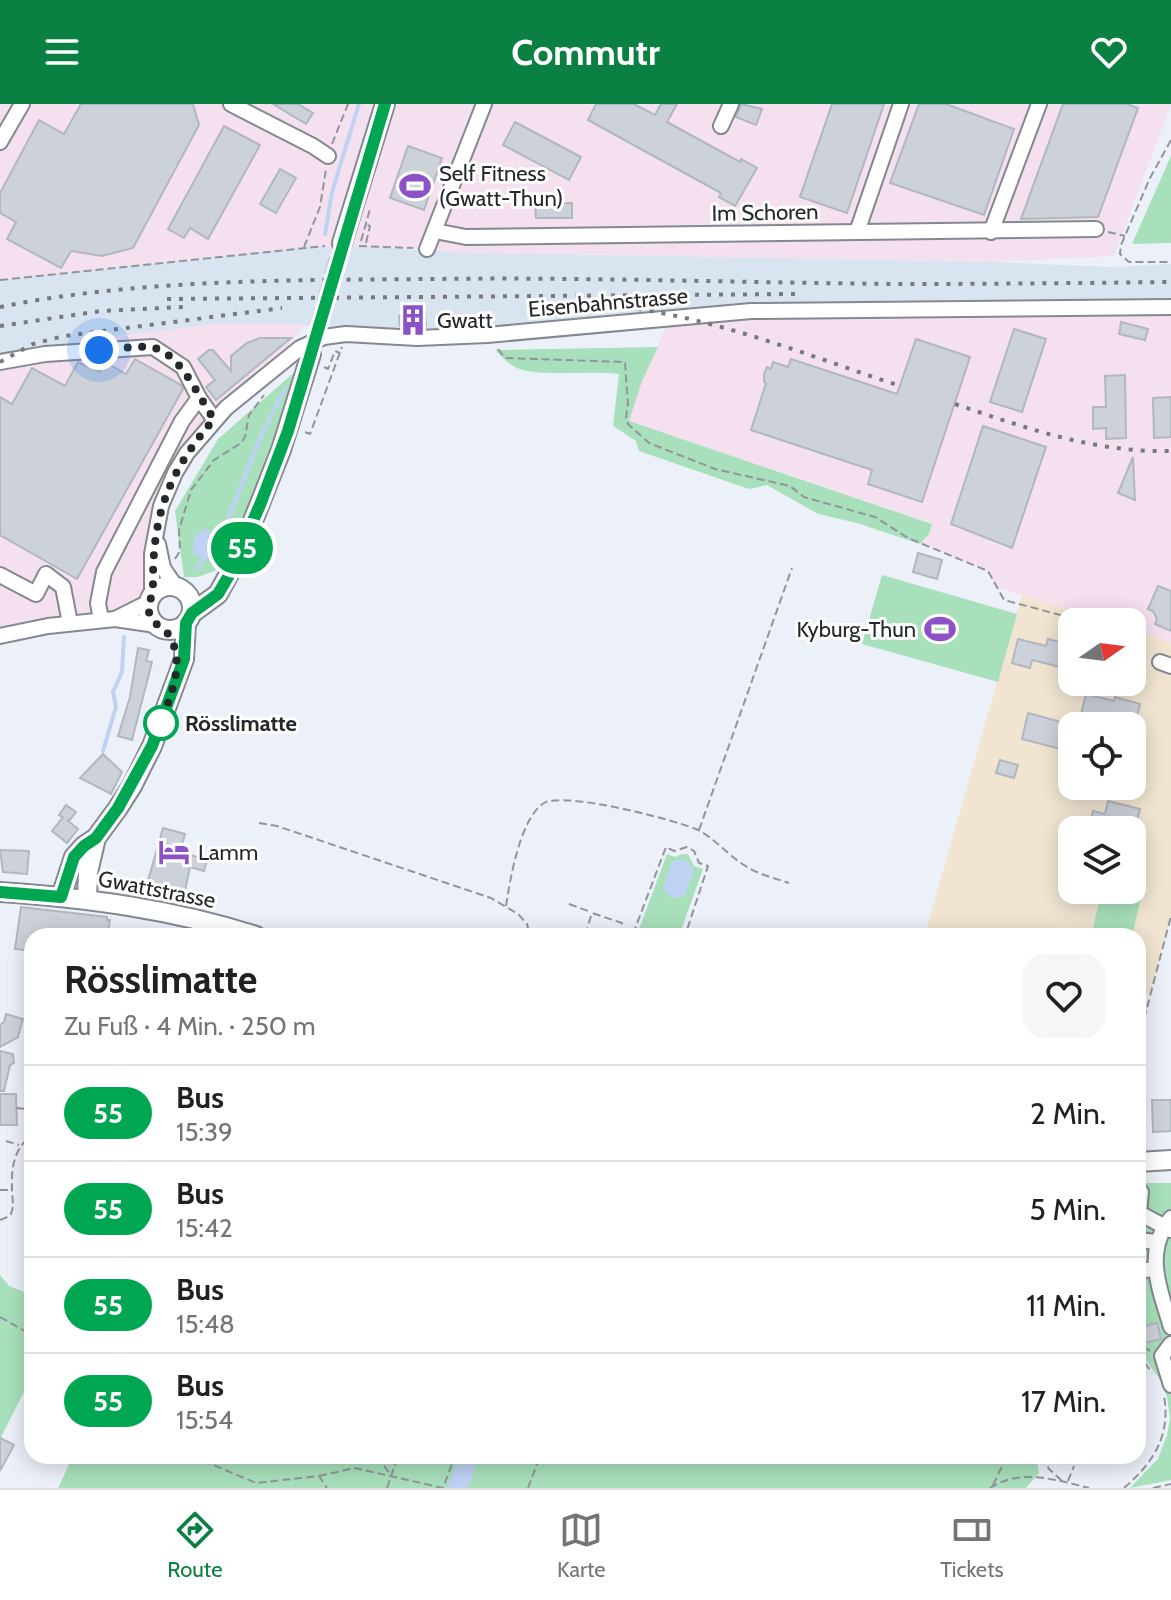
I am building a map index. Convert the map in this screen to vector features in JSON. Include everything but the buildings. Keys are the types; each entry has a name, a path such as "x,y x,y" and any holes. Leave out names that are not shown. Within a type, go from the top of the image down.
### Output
{"main road":[{"path":"342,245 385,104"},
{"path":"160,627 177,629 218,594 228,577 317,360"},
{"path":"177,673 175,650 149,614 151,598 161,588 203,589 228,577"},
{"path":"87,899 88,872 96,838 142,768 186,651 190,599 180,589"},
{"path":"61,897 74,857 96,838"},
{"name":"Gwattstrasse","path":"0,892 142,907 225,928"},
{"path":"1146,1162 1171,1160"}],"street":[{"path":"0,142 22,104"},
{"path":"231,104 328,156"},
{"path":"427,249 484,104"},
{"path":"721,126 731,104"},
{"path":"857,232 901,104"},
{"path":"991,232 1039,104"},
{"name":"Im Schoren","path":"435,231 466,237 1096,229"},
{"name":"Eisenbahnstrasse","path":"151,598 152,554 161,506 187,453 214,419 300,348 324,337 346,334 403,338 487,335 751,311 1171,307"},
{"path":"0,362 45,354 153,347 183,367 214,419"},
{"path":"108,619 98,603 104,572 182,421 199,398"},
{"name":"Eisenbahnstrasse","path":"156,539 163,568 180,589"},
{"path":"0,575 36,594 46,574 63,587 70,623"},
{"path":"108,619 151,598"},
{"path":"0,636 108,619 160,627"},
{"path":"1146,1216 1169,1225 1156,1242 1155,1268 1171,1327"},
{"path":"1146,1241 1156,1242"},
{"path":"1146,1270 1155,1268"},
{"path":"1166,1388 1162,1356 1171,1344"}],"path":[{"path":"304,247 320,207 328,156 348,104"},
{"path":"1171,140 1150,178 1120,254 1129,262 1171,262"},
{"path":"365,246 370,226 366,225"},
{"path":"1096,229 1125,236"},
{"path":"0,280 304,247 342,245 427,249"},
{"path":"301,431 310,434 346,334"},
{"path":"487,335 505,358 625,362 628,424 649,443 715,469 790,486 804,497 875,517 908,538 988,571 1004,600 1058,614"},
{"path":"317,360 328,369 335,351 340,353"},
{"path":"173,561 180,551 179,530 191,490 209,465 235,448 245,437 249,415 264,395 268,375"},
{"path":"698,831 792,568"},
{"path":"506,906 524,833 538,808 548,801 562,799 662,818 698,831 747,867 789,883"},
{"path":"259,823 277,826 476,892 506,906 524,921 527,928"},
{"path":"635,928 666,847 674,851 687,847 694,851 699,863 708,866 688,928"},
{"path":"569,904 622,923 621,928"},
{"path":"588,928 592,913"},
{"path":"1146,1011 1171,916"},
{"path":"16,1108 24,1109"},
{"path":"6,1141 19,1145"},
{"path":"0,1220 8,1218 12,1212 19,1145 24,1141"},
{"path":"0,1190 12,1190"},
{"path":"0,1317 24,1330"},
{"path":"1146,1364 1153,1374"},
{"path":"1124,1488 1143,1471 1160,1446 1167,1418 1166,1388"},
{"path":"214,1464 256,1483 319,1476 355,1468 443,1488 452,1464"},
{"path":"383,1464 391,1475"},
{"path":"387,1488 395,1464"},
{"path":"528,1488 537,1464"},
{"path":"991,1487 1003,1464"},
{"path":"1046,1464 1061,1480"},
{"path":"1068,1482 1074,1466"},
{"path":"319,1476 327,1488"},
{"path":"991,1487 1023,1476 1061,1480 1089,1488"},
{"path":"1153,1488 1171,1484"}],"shaded area":[{"path":"0,104 1171,105 1114,256 993,262 304,247 0,280"},
{"path":"365,246 448,252 1112,267 1171,264 1171,299 733,304 484,330 216,324 0,361 0,280 304,247"},
{"path":"1171,307 1171,643 1146,635 1146,608 1062,608 996,587 988,571 922,543 932,523 628,421 642,380 670,319"},
{"path":"216,324 306,324 279,356 214,411 190,439 164,482 145,587 139,599 128,607 112,612 51,618 0,631 0,361 97,338"},
{"path":"1022,595 1062,608 1058,608 1058,696 1146,696 1146,635 1171,643 1171,916 1150,995 1146,994 1146,928 927,928"}],"green space":[{"path":"1171,156 1171,243 1132,244"},
{"path":"658,347 642,381 629,421 932,524 929,534 920,544 818,514 767,485 749,489 639,451 636,441 613,426 619,374 524,370 509,364 495,350"},
{"path":"296,371 262,474 228,548 215,571 197,577 184,577 175,511 218,439"},
{"name":"Kyburg-Thun","path":"882,575 1017,614 998,682 862,644"},
{"path":"667,854 675,857 688,854 694,866 703,869 682,928 639,928","holes":["682,859 694,870 684,896 672,898 665,889 672,862"]},
{"path":"1099,904 1139,904 1134,928 1093,928"},
{"path":"1146,1183 1171,1183 1171,1480 1130,1488 1158,1459 1167,1435 1170,1418 1161,1381 1146,1360"},
{"path":"0,1275 9,1286 24,1292 24,1392 0,1439"},
{"path":"69,1464 1037,1464 1039,1473 1026,1488 58,1488"}],"water":[{"path":"207,528 217,543 205,560 193,553 194,536"},
{"path":"682,859 694,870 684,896 672,898 663,888 672,862"},
{"path":"456,1464 476,1464 468,1488 447,1488"}],"waterway":[{"path":"325,234 332,192 359,104"},
{"path":"196,569 220,539 261,436 285,389"},
{"path":"103,751 116,707 113,692 122,672 124,637"}],"tunnel":[{"path":"311,354 342,243"}],"railway":[{"path":"0,307 106,291 271,281 1171,282"},
{"path":"167,299 795,294"},
{"path":"602,305 641,309 716,326 900,386"},
{"path":"0,326 101,311 183,307"},
{"path":"0,362 33,344 64,336 282,308"},
{"path":"955,404 1035,430 1088,443 1143,451 1171,451"}],"bus line":[{"name":"55","path":"0,892 61,897 74,857 96,838 142,768 184,659 186,623 192,613 218,594 228,577 271,478 304,380 385,104"}],"place":[{"name":"Self Fitness (Gwatt-Thun)","path":"415,186"},
{"name":"Gwatt","path":"413,320"},
{"name":"Kyburg-Thun","path":"940,629"},
{"name":"Rösslimatte","path":"161,723"},
{"name":"Lamm","path":"174,852"}],"route":[{"path":"99,350 153,347 183,367 214,419 175,473 161,506 152,554 149,614 172,640 177,673 161,723"}]}
